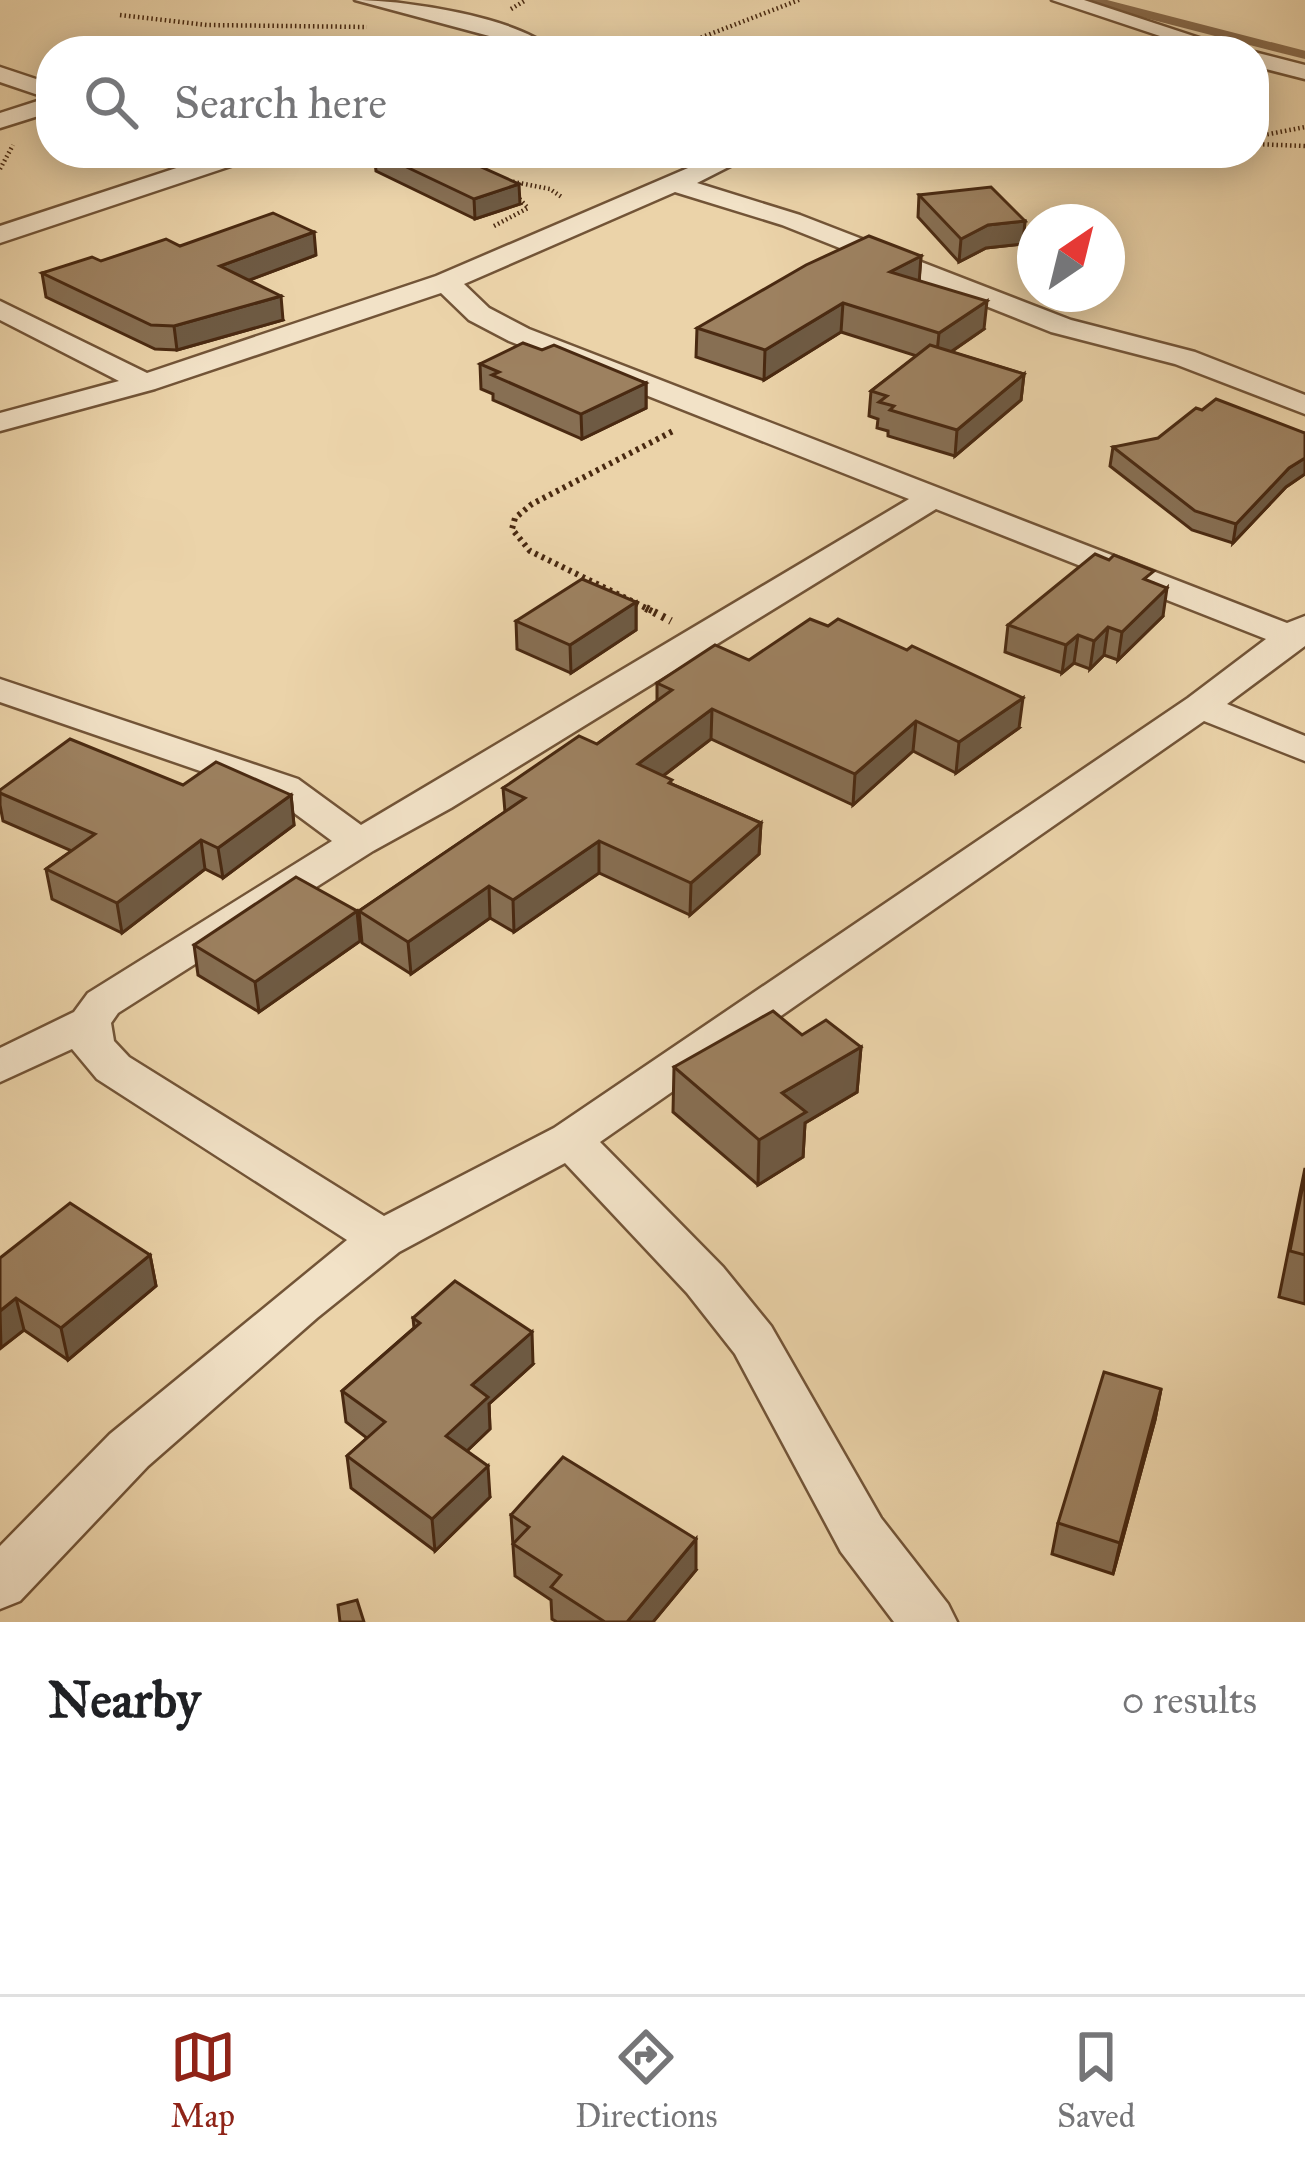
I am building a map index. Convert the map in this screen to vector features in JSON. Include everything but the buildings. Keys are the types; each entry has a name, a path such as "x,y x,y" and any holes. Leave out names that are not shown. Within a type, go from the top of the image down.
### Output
{"street":[{"path":"364,0 511,36"},
{"path":"1062,0 1179,36"},
{"path":"1269,63 1305,72"},
{"path":"0,74 36,87"},
{"path":"0,121 36,109"},
{"path":"0,235 193,168"},
{"path":"0,422 145,383 446,282 708,168"},
{"path":"672,183 791,220 1042,319 1185,358 1305,405"},
{"path":"446,282 479,314 519,335 1299,632"},
{"path":"0,309 145,383"},
{"path":"0,1067 89,1022 115,995 359,842 705,638 934,496"},
{"path":"0,1584 129,1450 382,1239 569,1140 1201,706 1299,632"},
{"path":"0,690 284,787 359,842"},
{"path":"1201,706 1305,750"},
{"path":"89,1022 92,1046 112,1068 382,1239"},
{"path":"569,1140 705,1280 753,1340 861,1534 928,1622"}],"path":[{"path":"700,36 799,0"},
{"path":"120,15 207,25 380,27"},
{"path":"1269,136 1305,127"},
{"path":"1269,142 1305,146"},
{"path":"476,168 479,174 550,189 586,219"},
{"path":"499,256 492,239 495,224 530,205 506,180"},
{"path":"705,638 530,550 512,529 515,518 532,504 714,410"}],"waterway":[{"path":"1091,0 1231,36"},
{"path":"1269,46 1305,55"}]}
